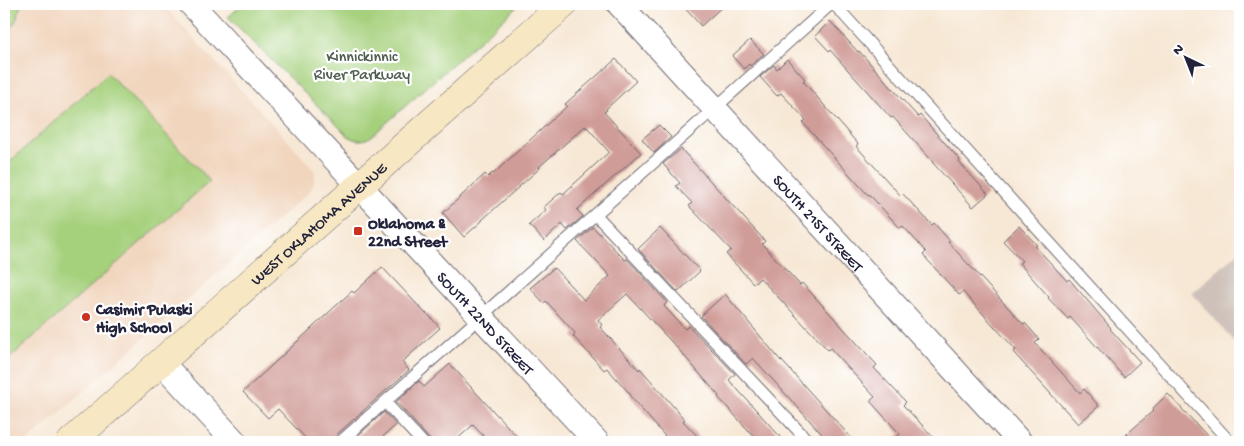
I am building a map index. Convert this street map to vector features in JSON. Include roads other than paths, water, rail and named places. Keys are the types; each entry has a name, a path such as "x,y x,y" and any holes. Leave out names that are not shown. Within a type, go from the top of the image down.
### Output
{"main road":[{"name":"WEST OKLAHOMA AVENUE","path":"71,442 564,4"}],"street":[{"name":"SOUTH 22ND STREET","path":"191,4 597,442"},
{"name":"SOUTH 21ST STREET","path":"619,4 1020,442"},
{"path":"161,362 235,442"}],"lane":[{"path":"340,442 832,4 1230,442"},
{"path":"596,215 809,442"},
{"path":"385,402 422,442"}],"place":[{"name":"Oklahoma & 22nd Street","path":"358,231"},
{"name":"Casimir Pulaski High School","path":"86,317"}],"park label":[{"name":"Kinnickinnic River Parkway","path":"362,64"}]}
